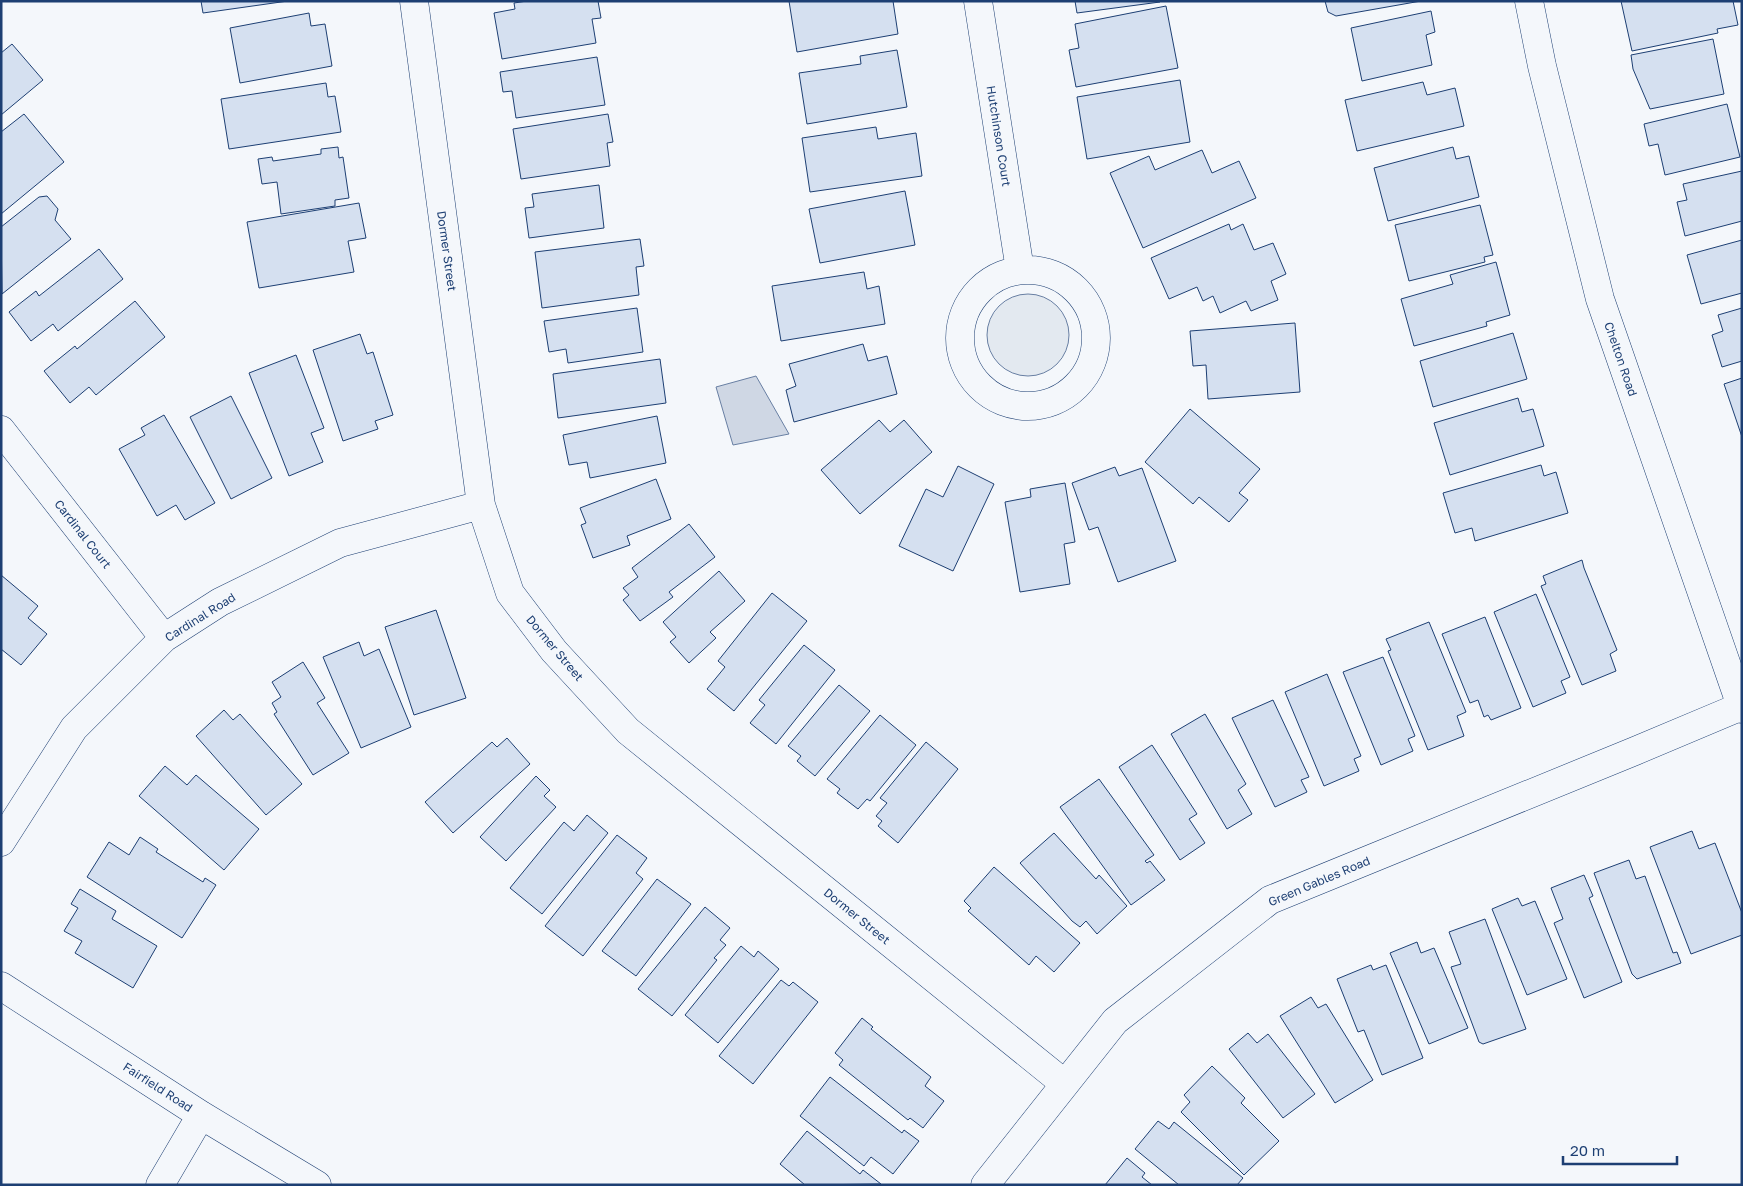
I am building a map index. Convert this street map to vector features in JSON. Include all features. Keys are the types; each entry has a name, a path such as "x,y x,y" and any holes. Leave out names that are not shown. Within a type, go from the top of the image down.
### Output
{"street":[{"name":"Dormer Street","path":"414,1 481,505 510,593 554,651 628,731 1065,1084"},
{"name":"Hutchinson Court","path":"978,1 1020,270"},
{"name":"Chelton Road","path":"1529,1 1542,66 1600,299 1742,707"},
{"path":"1020,270 1043,271 1064,280 1081,295 1092,315 1096,338 1092,360 1081,381 1064,396 1043,405 1020,406 998,400 980,388 967,370 960,349 960,327 967,306 980,289 999,276 1020,270"},
{"name":"Cardinal Court","path":"1,430 164,638"},
{"name":"Cardinal Road","path":"1,842 74,728 164,638 220,602 340,543 481,505"},
{"name":"Green Gables Road","path":"985,1185 1115,1021 1270,900 1742,707"},
{"name":"Fairfield Road","path":"1,986 202,1115 317,1185"},
{"path":"160,1185 202,1115"}],"shaded area":[{"path":"1028,294 1044,297 1057,306 1066,319 1069,335 1066,351 1057,364 1044,373 1028,376 1012,373 999,364 990,351 987,335 990,319 999,306 1012,297"},
{"path":"756,376 789,434 733,445 716,387"}],"building":[{"path":"201,1 288,1 203,13"},
{"path":"527,1 598,1 601,18 592,19 596,43 502,59 494,13 515,9 514,3"},
{"path":"789,1 893,1 898,34 797,52"},
{"path":"1075,1 1160,1 1160,2 1077,13"},
{"path":"1325,1 1421,1 1336,16 1328,12"},
{"path":"1621,1 1733,1 1738,25 1717,29 1718,33 1632,51"},
{"path":"1166,6 1178,68 1076,87 1069,50 1079,48 1075,24"},
{"path":"1431,11 1435,32 1426,35 1432,65 1362,81 1351,28"},
{"path":"309,13 311,26 325,24 332,66 240,83 230,28"},
{"path":"1713,39 1724,94 1650,109 1633,69 1631,55"},
{"path":"12,44 43,80 1,115 1,53"},
{"path":"897,50 907,107 807,124 799,73 861,64 860,56"},
{"path":"597,57 605,105 516,118 512,91 503,92 500,72"},
{"path":"1180,80 1190,142 1087,159 1077,97"},
{"path":"1423,82 1427,95 1455,88 1464,126 1357,151 1345,100"},
{"path":"326,83 328,97 335,96 341,132 229,149 221,99"},
{"path":"1727,104 1740,157 1665,175 1658,144 1649,146 1644,124"},
{"path":"24,114 64,162 1,214 1,132"},
{"path":"608,114 613,142 607,143 610,166 521,179 513,129"},
{"path":"876,127 878,139 916,133 922,176 810,192 802,138"},
{"path":"338,147 339,158 343,157 349,198 335,200 335,206 281,214 277,182 262,184 258,159 272,157 273,161 321,154 321,149"},
{"path":"1453,147 1456,159 1469,156 1479,197 1388,221 1374,168"},
{"path":"1202,150 1212,173 1239,161 1256,198 1143,248 1110,173 1149,156 1155,170"},
{"path":"1742,171 1742,221 1685,236 1677,202 1687,200 1683,184"},
{"path":"599,185 604,228 529,238 525,208 534,207 532,194"},
{"path":"905,191 915,245 820,263 809,209"},
{"path":"47,196 58,209 55,220 71,239 2,294 1,227 39,197"},
{"path":"359,203 366,238 348,241 354,272 259,288 247,222"},
{"path":"1480,205 1493,255 1484,257 1485,262 1409,281 1395,225"},
{"path":"1229,224 1231,230 1243,224 1254,250 1273,243 1286,274 1271,281 1278,300 1251,311 1246,301 1220,313 1213,296 1203,301 1197,287 1169,299 1151,258"},
{"path":"640,239 644,266 636,267 639,295 542,308 535,252"},
{"path":"1742,240 1742,293 1701,304 1687,255"},
{"path":"99,249 123,279 58,331 53,324 31,341 9,312 36,291 39,296"},
{"path":"1496,262 1510,315 1486,322 1487,326 1414,346 1401,299 1453,284 1450,275"},
{"path":"864,272 867,289 879,286 885,324 781,341 772,286"},
{"path":"135,301 165,337 96,395 89,387 70,403 44,371 75,346 77,349"},
{"path":"637,308 643,352 568,363 566,349 549,352 544,321"},
{"path":"1742,308 1742,361 1722,367 1712,335 1723,331 1718,315"},
{"path":"1295,323 1300,392 1208,399 1206,365 1193,366 1190,331"},
{"path":"1513,333 1527,379 1433,407 1420,361"},
{"path":"360,334 367,354 373,352 393,415 375,421 378,429 343,441 313,350"},
{"path":"863,344 868,361 887,356 897,394 794,422 786,390 796,386 789,364"},
{"path":"296,355 324,428 311,433 323,462 289,476 249,373"},
{"path":"660,359 666,403 558,418 553,374"},
{"path":"1742,378 1742,437 1724,384"},
{"path":"231,396 272,478 231,499 190,417"},
{"path":"1518,398 1522,412 1533,409 1544,446 1450,475 1434,423"},
{"path":"1190,409 1260,469 1239,493 1248,500 1229,522 1199,497 1193,504 1145,462"},
{"path":"164,415 215,503 185,520 176,505 157,516 119,449 145,435 141,428"},
{"path":"657,416 666,463 590,478 587,462 569,465 563,435"},
{"path":"879,420 890,432 904,420 932,452 860,514 821,470"},
{"path":"1541,465 1544,476 1556,472 1568,513 1475,541 1472,528 1455,533 1443,493"},
{"path":"958,466 994,484 953,571 899,546 926,489 943,497"},
{"path":"1115,467 1119,476 1142,468 1176,561 1118,582 1098,527 1089,530 1072,483"},
{"path":"656,479 671,519 627,536 630,545 593,558 581,525 586,523 580,508"},
{"path":"1065,483 1075,542 1064,544 1070,584 1020,592 1005,502 1031,497 1030,489"},
{"path":"689,524 715,557 669,592 673,597 640,621 623,600 629,595 623,588 638,577 632,568"},
{"path":"1582,560 1617,650 1610,654 1616,671 1582,685 1541,586 1546,584 1543,576"},
{"path":"719,571 745,601 710,632 716,638 689,663 670,642 676,637 663,622"},
{"path":"1,575 38,606 28,618 47,634 21,665 1,649"},
{"path":"772,593 807,621 734,711 707,689 725,667 718,661"},
{"path":"1536,594 1570,677 1561,681 1566,693 1533,707 1494,612"},
{"path":"436,610 466,698 414,715 385,627"},
{"path":"1485,617 1521,708 1491,720 1488,715 1484,717 1478,700 1470,703 1442,634"},
{"path":"1429,622 1466,712 1457,716 1464,736 1428,750 1388,651 1391,650 1386,639"},
{"path":"359,642 364,656 379,649 411,727 361,748 323,657"},
{"path":"804,645 835,670 776,744 750,723 765,705 759,700"},
{"path":"1383,657 1415,736 1408,739 1413,751 1381,765 1343,672"},
{"path":"303,662 325,698 317,703 349,753 313,775 274,714 277,712 272,703 281,697 272,682"},
{"path":"1327,674 1361,756 1354,759 1359,771 1324,786 1285,692"},
{"path":"839,685 870,711 815,776 797,761 801,756 788,746"},
{"path":"1273,700 1309,777 1301,780 1307,792 1275,807 1232,718"},
{"path":"224,710 233,720 240,714 302,784 266,815 196,736"},
{"path":"1205,714 1246,784 1238,790 1252,814 1227,829 1171,734"},
{"path":"880,715 916,745 870,801 867,799 858,809 837,793 840,789 827,779"},
{"path":"507,738 530,764 453,833 425,802 492,742 497,747"},
{"path":"926,742 958,769 898,843 878,826 882,821 876,816 887,803 880,798"},
{"path":"1152,745 1197,814 1189,819 1205,843 1180,860 1119,767"},
{"path":"165,766 187,785 196,775 259,829 224,870 139,796"},
{"path":"536,776 550,790 544,796 556,807 506,861 480,837"},
{"path":"1099,779 1154,855 1145,861 1147,863 1150,861 1165,880 1131,905 1060,807"},
{"path":"587,815 608,833 542,914 510,888 564,822 574,831"},
{"path":"1692,831 1699,849 1715,843 1742,913 1742,935 1691,954 1650,847"},
{"path":"1054,833 1096,879 1099,875 1127,906 1097,934 1086,921 1080,927 1072,921 1020,863"},
{"path":"617,835 647,858 636,873 643,879 583,956 545,926"},
{"path":"140,837 158,849 156,852 203,882 205,878 216,885 182,938 87,877 109,842 129,855"},
{"path":"1629,860 1636,879 1645,876 1673,953 1677,952 1681,963 1637,979 1632,974 1594,873"},
{"path":"994,867 1080,943 1054,972 1036,956 1029,965 968,911 971,908 964,901"},
{"path":"1584,875 1593,896 1589,898 1622,982 1584,998 1554,923 1563,919 1551,888"},
{"path":"657,879 691,904 636,976 602,951"},
{"path":"80,889 116,911 112,919 157,946 133,988 75,953 82,941 64,931 78,908 71,904"},
{"path":"1518,898 1522,906 1535,901 1567,979 1527,995 1492,909"},
{"path":"705,907 730,928 720,940 726,945 714,958 717,960 672,1016 638,989"},
{"path":"1485,919 1526,1029 1483,1044 1479,1042 1451,967 1461,964 1449,932"},
{"path":"1417,942 1421,953 1434,948 1468,1028 1429,1044 1390,953"},
{"path":"741,946 754,957 758,951 779,969 718,1043 685,1015"},
{"path":"1371,965 1373,970 1386,965 1423,1058 1382,1075 1364,1030 1358,1032 1337,979"},
{"path":"781,980 789,986 793,982 818,1002 753,1084 719,1056"},
{"path":"1311,997 1318,1008 1326,1004 1373,1080 1335,1103 1280,1016"},
{"path":"862,1018 873,1027 871,1029 931,1077 925,1086 944,1101 923,1128 910,1118 908,1120 839,1065 843,1060 835,1053"},
{"path":"1248,1033 1257,1043 1268,1034 1315,1094 1283,1118 1229,1049"},
{"path":"1212,1066 1245,1098 1241,1103 1279,1141 1244,1175 1181,1112 1190,1102 1184,1095"},
{"path":"830,1077 902,1133 904,1130 919,1141 893,1174 871,1157 864,1166 800,1116"},
{"path":"1158,1121 1169,1129 1174,1122 1243,1178 1237,1185 1179,1185 1135,1149"},
{"path":"807,1131 860,1174 863,1170 881,1184 805,1185 780,1164"},
{"path":"1127,1158 1145,1173 1142,1177 1152,1185 1105,1185"}]}
